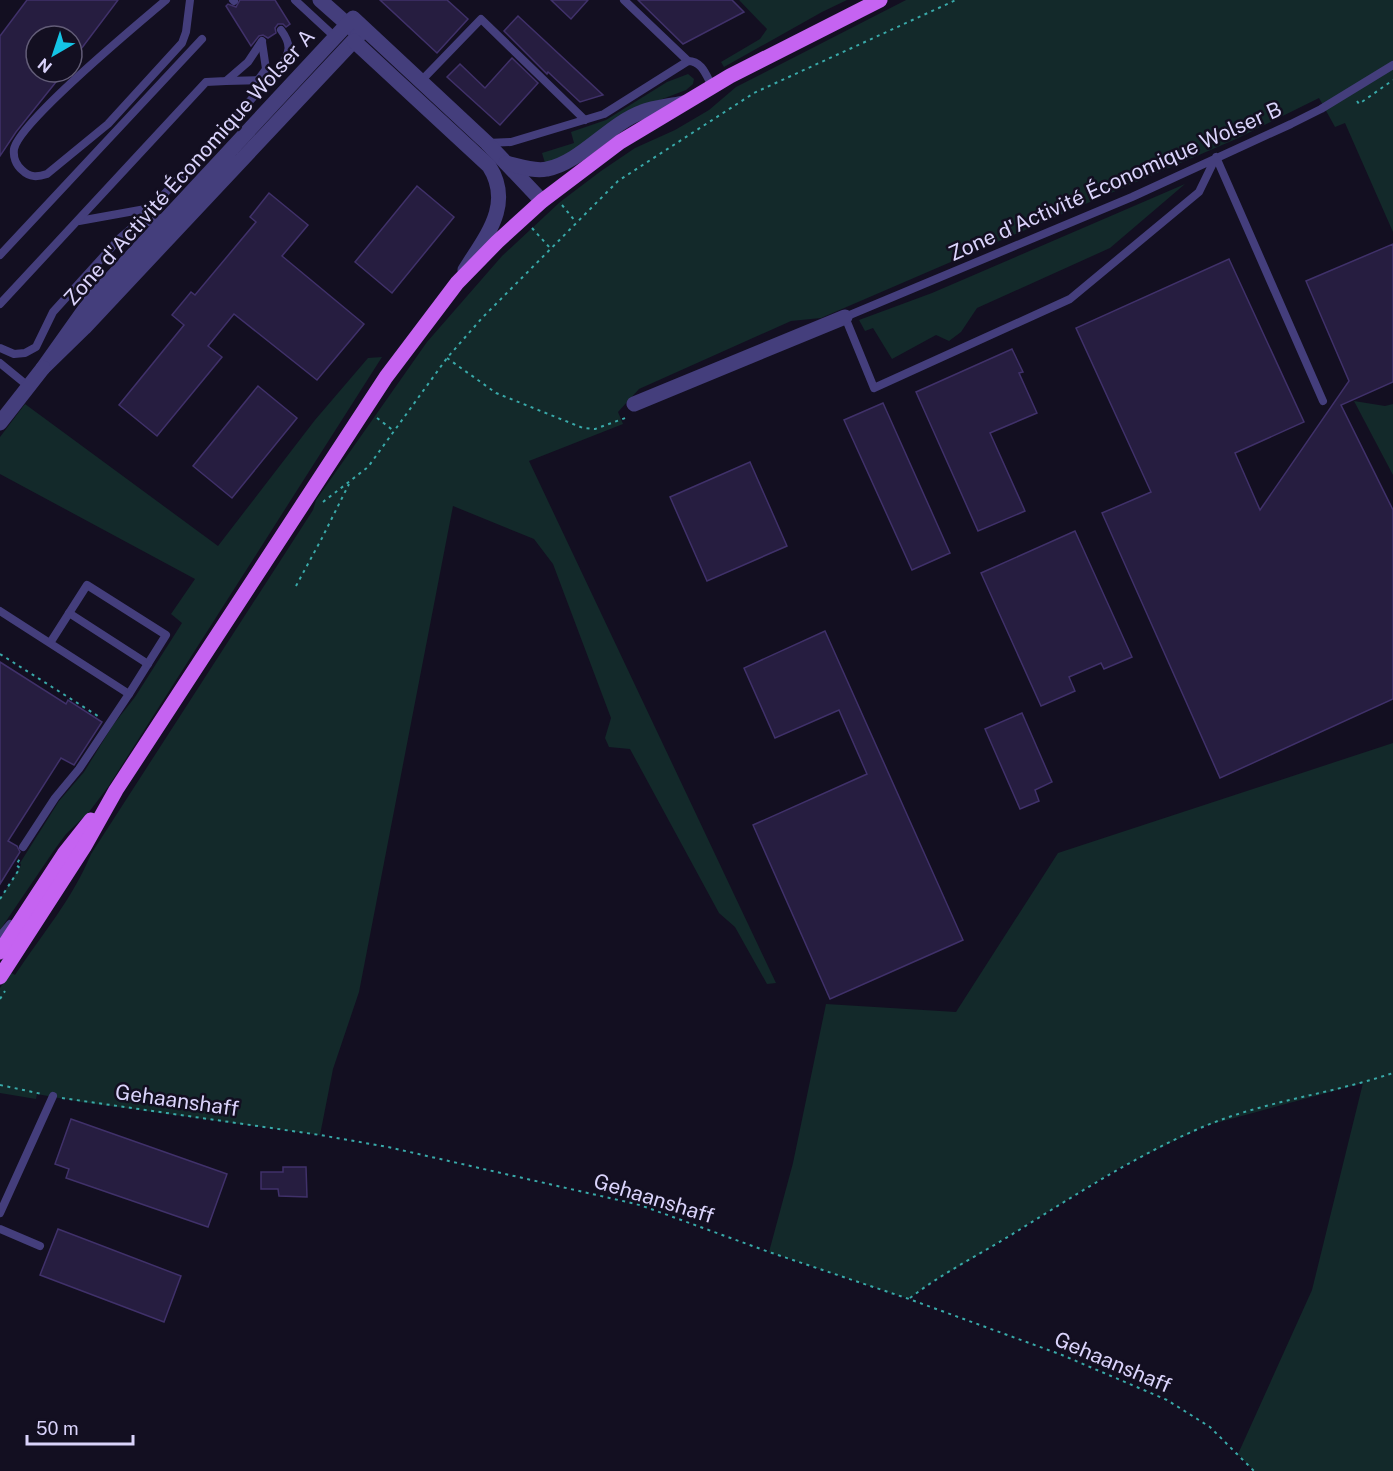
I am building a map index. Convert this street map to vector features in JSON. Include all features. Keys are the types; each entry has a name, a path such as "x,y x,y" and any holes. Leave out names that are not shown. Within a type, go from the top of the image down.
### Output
{"main road":[{"path":"5,980 116,790 365,409 409,344 457,283 539,203 620,141 712,87 880,0"},
{"path":"0,952 64,854 116,790"}],"street":[{"name":"Zone d'Activité Économique Wolser A","path":"320,0 347,24 357,38 539,203"},
{"path":"347,24 353,18 421,81 487,143 539,203"},
{"name":"Zone d'Activité Économique Wolser A","path":"144,261 171,214 225,176 347,24"},
{"name":"Zone d'Activité Économique Wolser A","path":"0,423 43,369 92,298 144,261 357,38"},
{"path":"357,38 489,166 496,177 499,200 495,223 457,283"},
{"path":"506,163 535,170 547,170 564,164 613,128 641,112 683,103"},
{"path":"634,404 845,317"}],"lane":[{"path":"166,0 42,110 14,148 14,159 27,175 38,177 47,174 108,124 182,43 186,32 190,0"},
{"path":"295,0 335,37"},
{"path":"624,0 688,60 695,61 701,66 712,87"},
{"path":"421,81 481,19 585,120"},
{"path":"78,221 151,208 281,66 289,53 287,38 281,30"},
{"path":"0,255 202,39"},
{"path":"226,81 248,62 262,41 266,69 258,80"},
{"path":"487,143 511,142 604,114 688,60"},
{"name":"Zone d'Activité Économique Wolser B","path":"845,317 1132,197 1321,109 1393,65"},
{"path":"0,304 206,82 269,80"},
{"path":"845,317 874,388 1070,299 1199,192 1216,157"},
{"path":"1216,157 1323,402"},
{"path":"0,348 14,354 25,353 36,347 53,312 121,237 132,227 171,214"},
{"path":"0,363 28,386"},
{"path":"23,847 55,798 80,769 166,635 87,585 50,643"},
{"path":"0,611 129,694"},
{"path":"69,613 148,664"},
{"path":"0,936 6,931 58,850 116,790"},
{"path":"0,1213 53,1096"},
{"path":"0,1229 40,1246"}],"path":[{"path":"322,502 368,467 447,358 482,318 618,180 754,93 956,0"},
{"path":"560,202 575,222"},
{"path":"531,227 550,248"},
{"path":"447,358 496,393 583,428 595,429 627,419 634,404"},
{"path":"365,409 393,431"},
{"path":"296,586 350,482"},
{"path":"0,654 108,723"},
{"path":"0,899 20,868"},
{"path":"0,999 5,980"},
{"path":"909,1299 929,1284 1117,1169 1205,1126 1281,1101 1364,1083 1393,1073"},
{"name":"Gehaanshaff","path":"0,1085 53,1096 388,1147 640,1205 1062,1355 1167,1400 1210,1427 1254,1471"}],"green space":[{"path":"739,0 847,0 724,67 721,62 760,39 767,29"},
{"path":"906,0 1393,0 1393,232 1345,123 1335,127 1319,98 1236,139 821,318 791,321 639,389 618,412 623,424 529,461 776,983 767,984 735,927 719,913 630,749 609,747 605,738 611,718 553,564 534,539 453,506 359,992 333,1069 320,1135 37,1094 36,1099 0,1093 0,988 10,972 15,975 66,902 91,854 313,510 316,500 427,342 502,256 560,202 601,171 635,148 675,130 709,110 736,87"},
{"path":"688,74 694,79 693,84 686,90 639,108 563,158 545,163 542,153 574,143 571,132 606,120 667,82"},
{"path":"1185,184 1110,248 977,308 961,332 949,341 936,335 892,359 873,328 865,331 859,320 932,293"},
{"path":"382,357 108,787 89,812 66,834 0,930 0,899 21,865 20,863 59,801 84,772 113,725 135,697 182,623 171,614 195,579 0,474 0,437 25,404 218,546 315,420 368,358"},
{"path":"1354,401 1385,406 1393,404 1393,475"},
{"path":"1393,743 1393,1471 1254,1471 1238,1454 1312,1290 1363,1083 1205,1126 1117,1169 929,1284 909,1299 769,1252 793,1163 826,1004 956,1012 1058,853"}],"building":[{"path":"27,0 118,0 84,45 84,24 24,24 24,84 54,84 0,156 0,36"},
{"path":"240,0 275,0 290,24 286,27 278,24 275,28 276,33 268,38 263,35 259,36 251,46 226,6 228,4 236,7"},
{"path":"380,0 447,0 468,19 437,53"},
{"path":"551,0 588,0 571,19"},
{"path":"638,0 732,0 744,12 683,44"},
{"path":"518,16 603,95 580,102 548,72 547,74 504,31"},
{"path":"512,58 538,83 500,125 447,77 460,64 485,88"},
{"path":"417,186 454,217 392,293 355,262"},
{"path":"269,193 308,225 282,256 364,324 317,380 234,314 208,346 222,357 157,436 119,405 184,325 172,315 191,292 195,295 256,222 250,217"},
{"path":"1393,244 1393,382 1341,405 1393,510 1393,699 1220,778 1102,513 1151,492 1076,328 1229,259 1304,422 1235,453 1260,510 1349,381 1306,281"},
{"path":"1012,349 1023,372 1019,373 1037,413 990,433 1025,511 978,531 916,392"},
{"path":"258,386 297,418 232,498 193,466"},
{"path":"883,403 950,553 912,570 844,420"},
{"path":"750,462 787,546 707,581 670,497"},
{"path":"1075,531 1132,657 1104,669 1101,663 1069,677 1075,691 1041,706 981,573"},
{"path":"825,631 963,940 830,999 753,825 867,774 839,710 775,738 744,668"},
{"path":"0,662 66,704 68,700 102,722 74,765 61,758 8,841 17,846 20,852 0,884"},
{"path":"1022,713 1052,782 1035,790 1039,801 1020,809 985,729"},
{"path":"71,1119 227,1174 208,1227 66,1178 69,1169 55,1164"},
{"path":"283,1167 306,1167 307,1197 279,1196 278,1189 261,1189 261,1172 283,1172"},
{"path":"58,1229 181,1276 164,1322 40,1275"}]}
